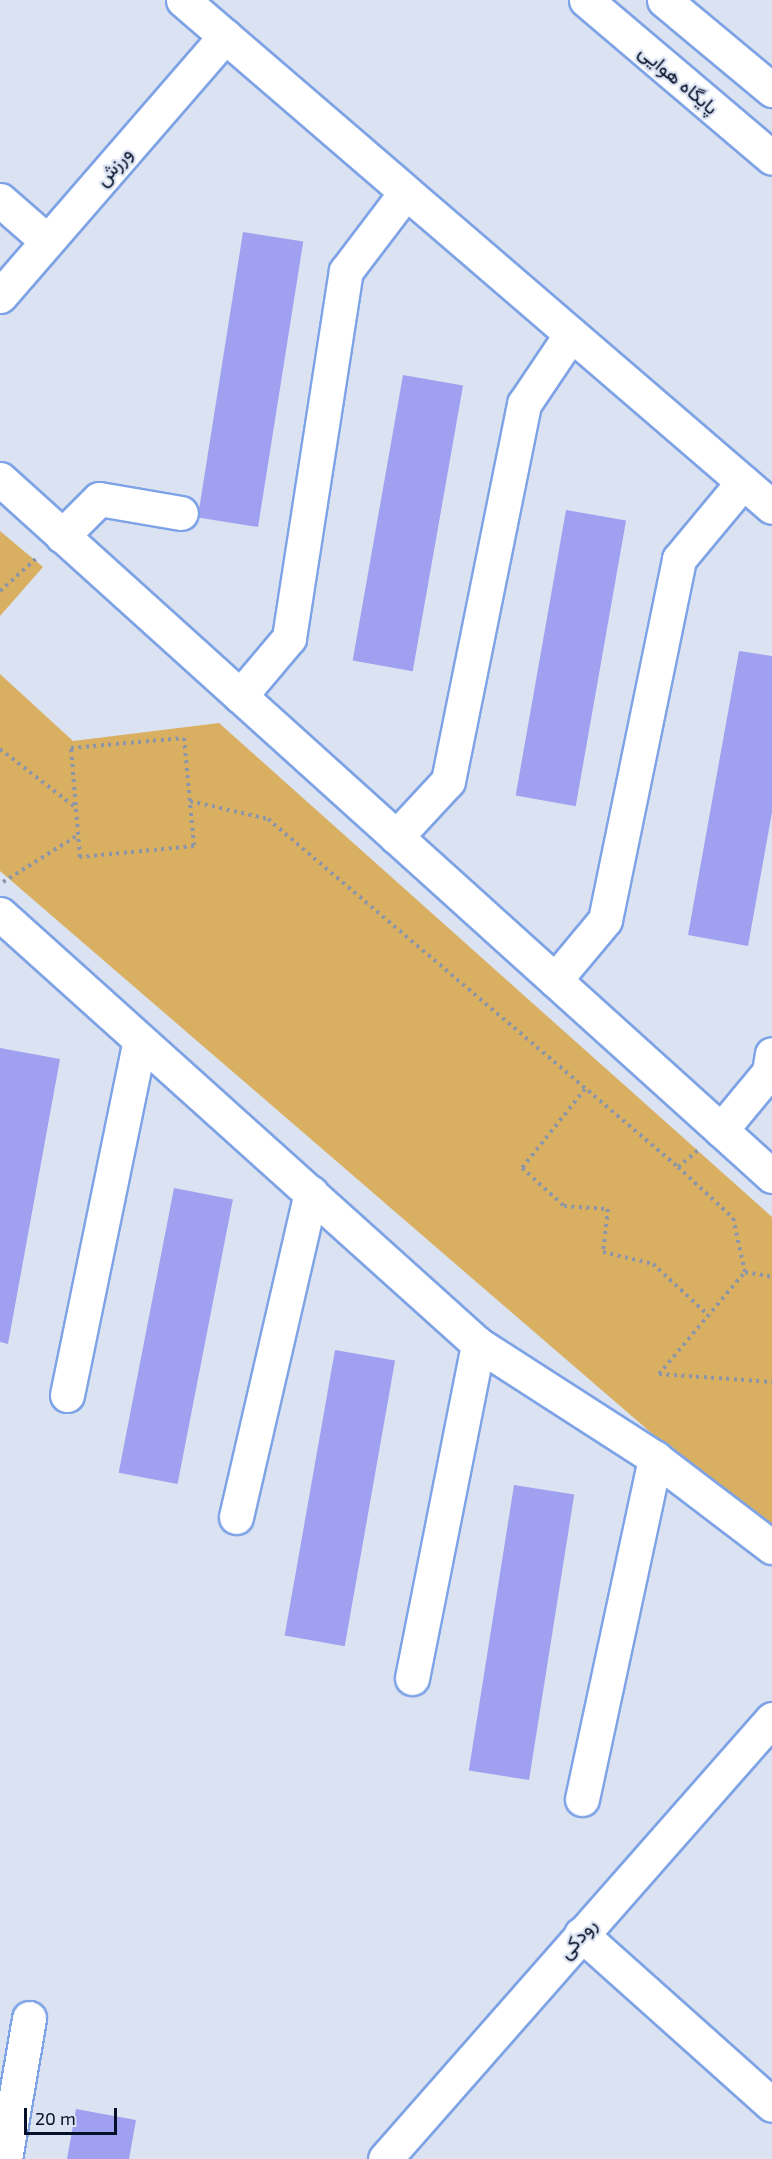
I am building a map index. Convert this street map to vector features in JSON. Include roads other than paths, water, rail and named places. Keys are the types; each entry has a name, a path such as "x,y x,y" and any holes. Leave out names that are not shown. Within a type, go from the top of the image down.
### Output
{"street":[{"path":"183,0 772,507"},
{"name":"پایگاه هوایی","path":"586,0 772,158"},
{"path":"664,0 772,90"},
{"name":"ورزش","path":"0,296 225,36"},
{"path":"240,696 290,638 346,271 406,192"},
{"path":"0,200 47,241"},
{"path":"396,837 448,781 524,404 571,334"},
{"path":"0,479 772,1176"},
{"path":"555,980 605,920 679,559 743,482"},
{"path":"62,536 99,499 181,513"},
{"path":"0,914 478,1344 655,1458 772,1547"},
{"path":"67,1395 140,1040"},
{"path":"721,1130 769,1072 772,1054"},
{"path":"236,1517 311,1193"},
{"path":"412,1678 478,1344"},
{"path":"582,1799 655,1458"},
{"name":"رودکی","path":"385,2159 580,1934 772,1719"},
{"path":"580,1934 772,2105"},
{"path":"5,2159 29,2018"}]}
